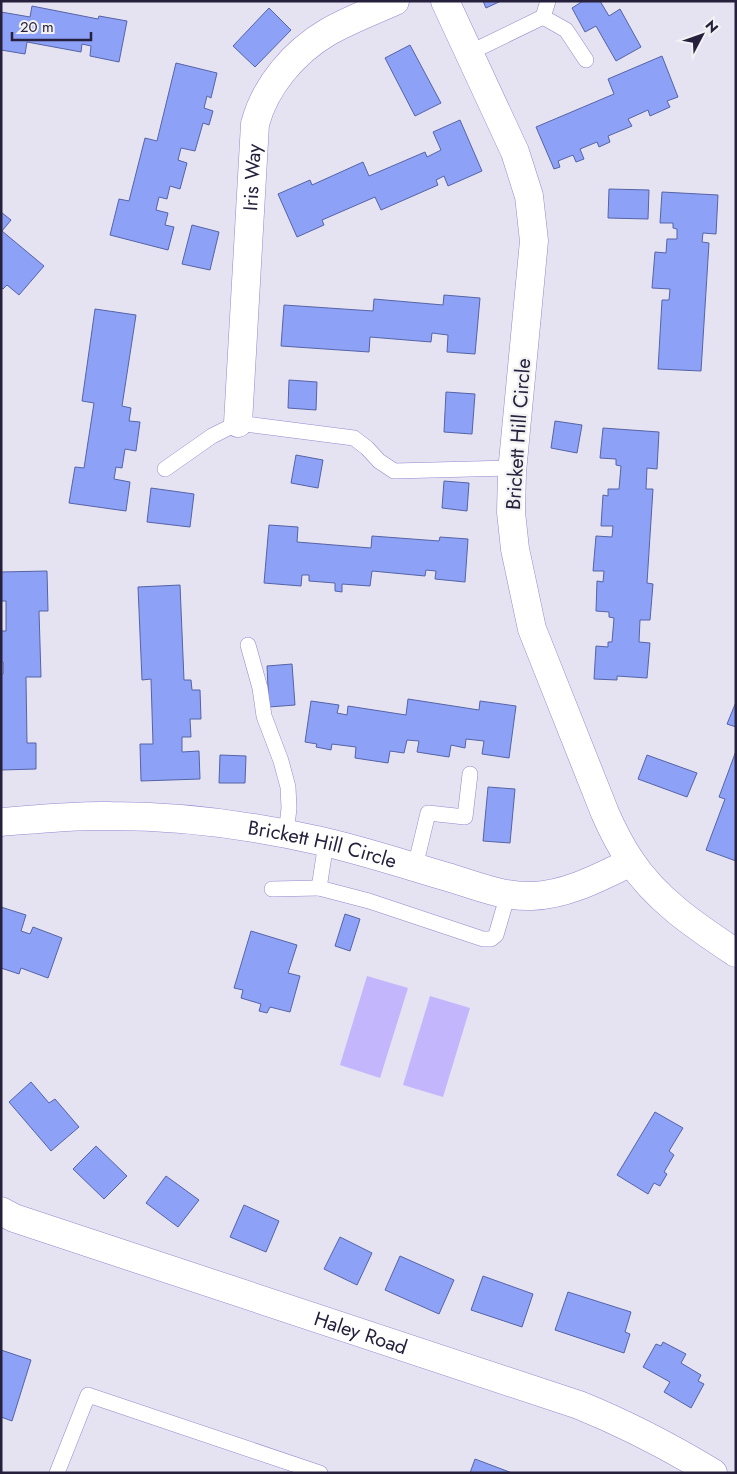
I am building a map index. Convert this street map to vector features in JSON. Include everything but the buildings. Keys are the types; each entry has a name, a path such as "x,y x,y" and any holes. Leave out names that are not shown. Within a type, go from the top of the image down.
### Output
{"street":[{"name":"Iris Way","path":"238,423 256,124 260,108 279,77 310,44 328,32 395,1"},
{"name":"Brickett Hill Circle","path":"445,1 517,159 529,196 534,241 512,468 511,512 515,549 532,629 605,813 631,862 655,891 684,917 736,953"},
{"name":"Brickett Hill Circle","path":"1,822 70,816 112,816 176,819 286,834 415,867 508,894 530,896 568,890 631,862"},
{"name":"Haley Road","path":"1,1211 14,1218 579,1405 614,1419 648,1436 713,1473"}],"lane":[{"path":"544,17 548,1"},
{"path":"469,53 544,17"},
{"path":"544,17 566,30 586,60"},
{"path":"165,469 212,436 238,423 354,438 379,461 394,471 512,468"},
{"path":"248,645 258,679 264,716 281,761 288,787 289,808 286,834"},
{"path":"415,867 428,813 465,817 470,774"},
{"path":"319,888 326,843"},
{"path":"272,889 319,888 369,901 482,939 491,940 496,935 508,894"},
{"path":"58,1473 88,1395 320,1473"}],"shaded area":[{"path":"367,976 408,988 380,1078 340,1065"},
{"path":"430,996 470,1008 443,1097 403,1085"}]}
